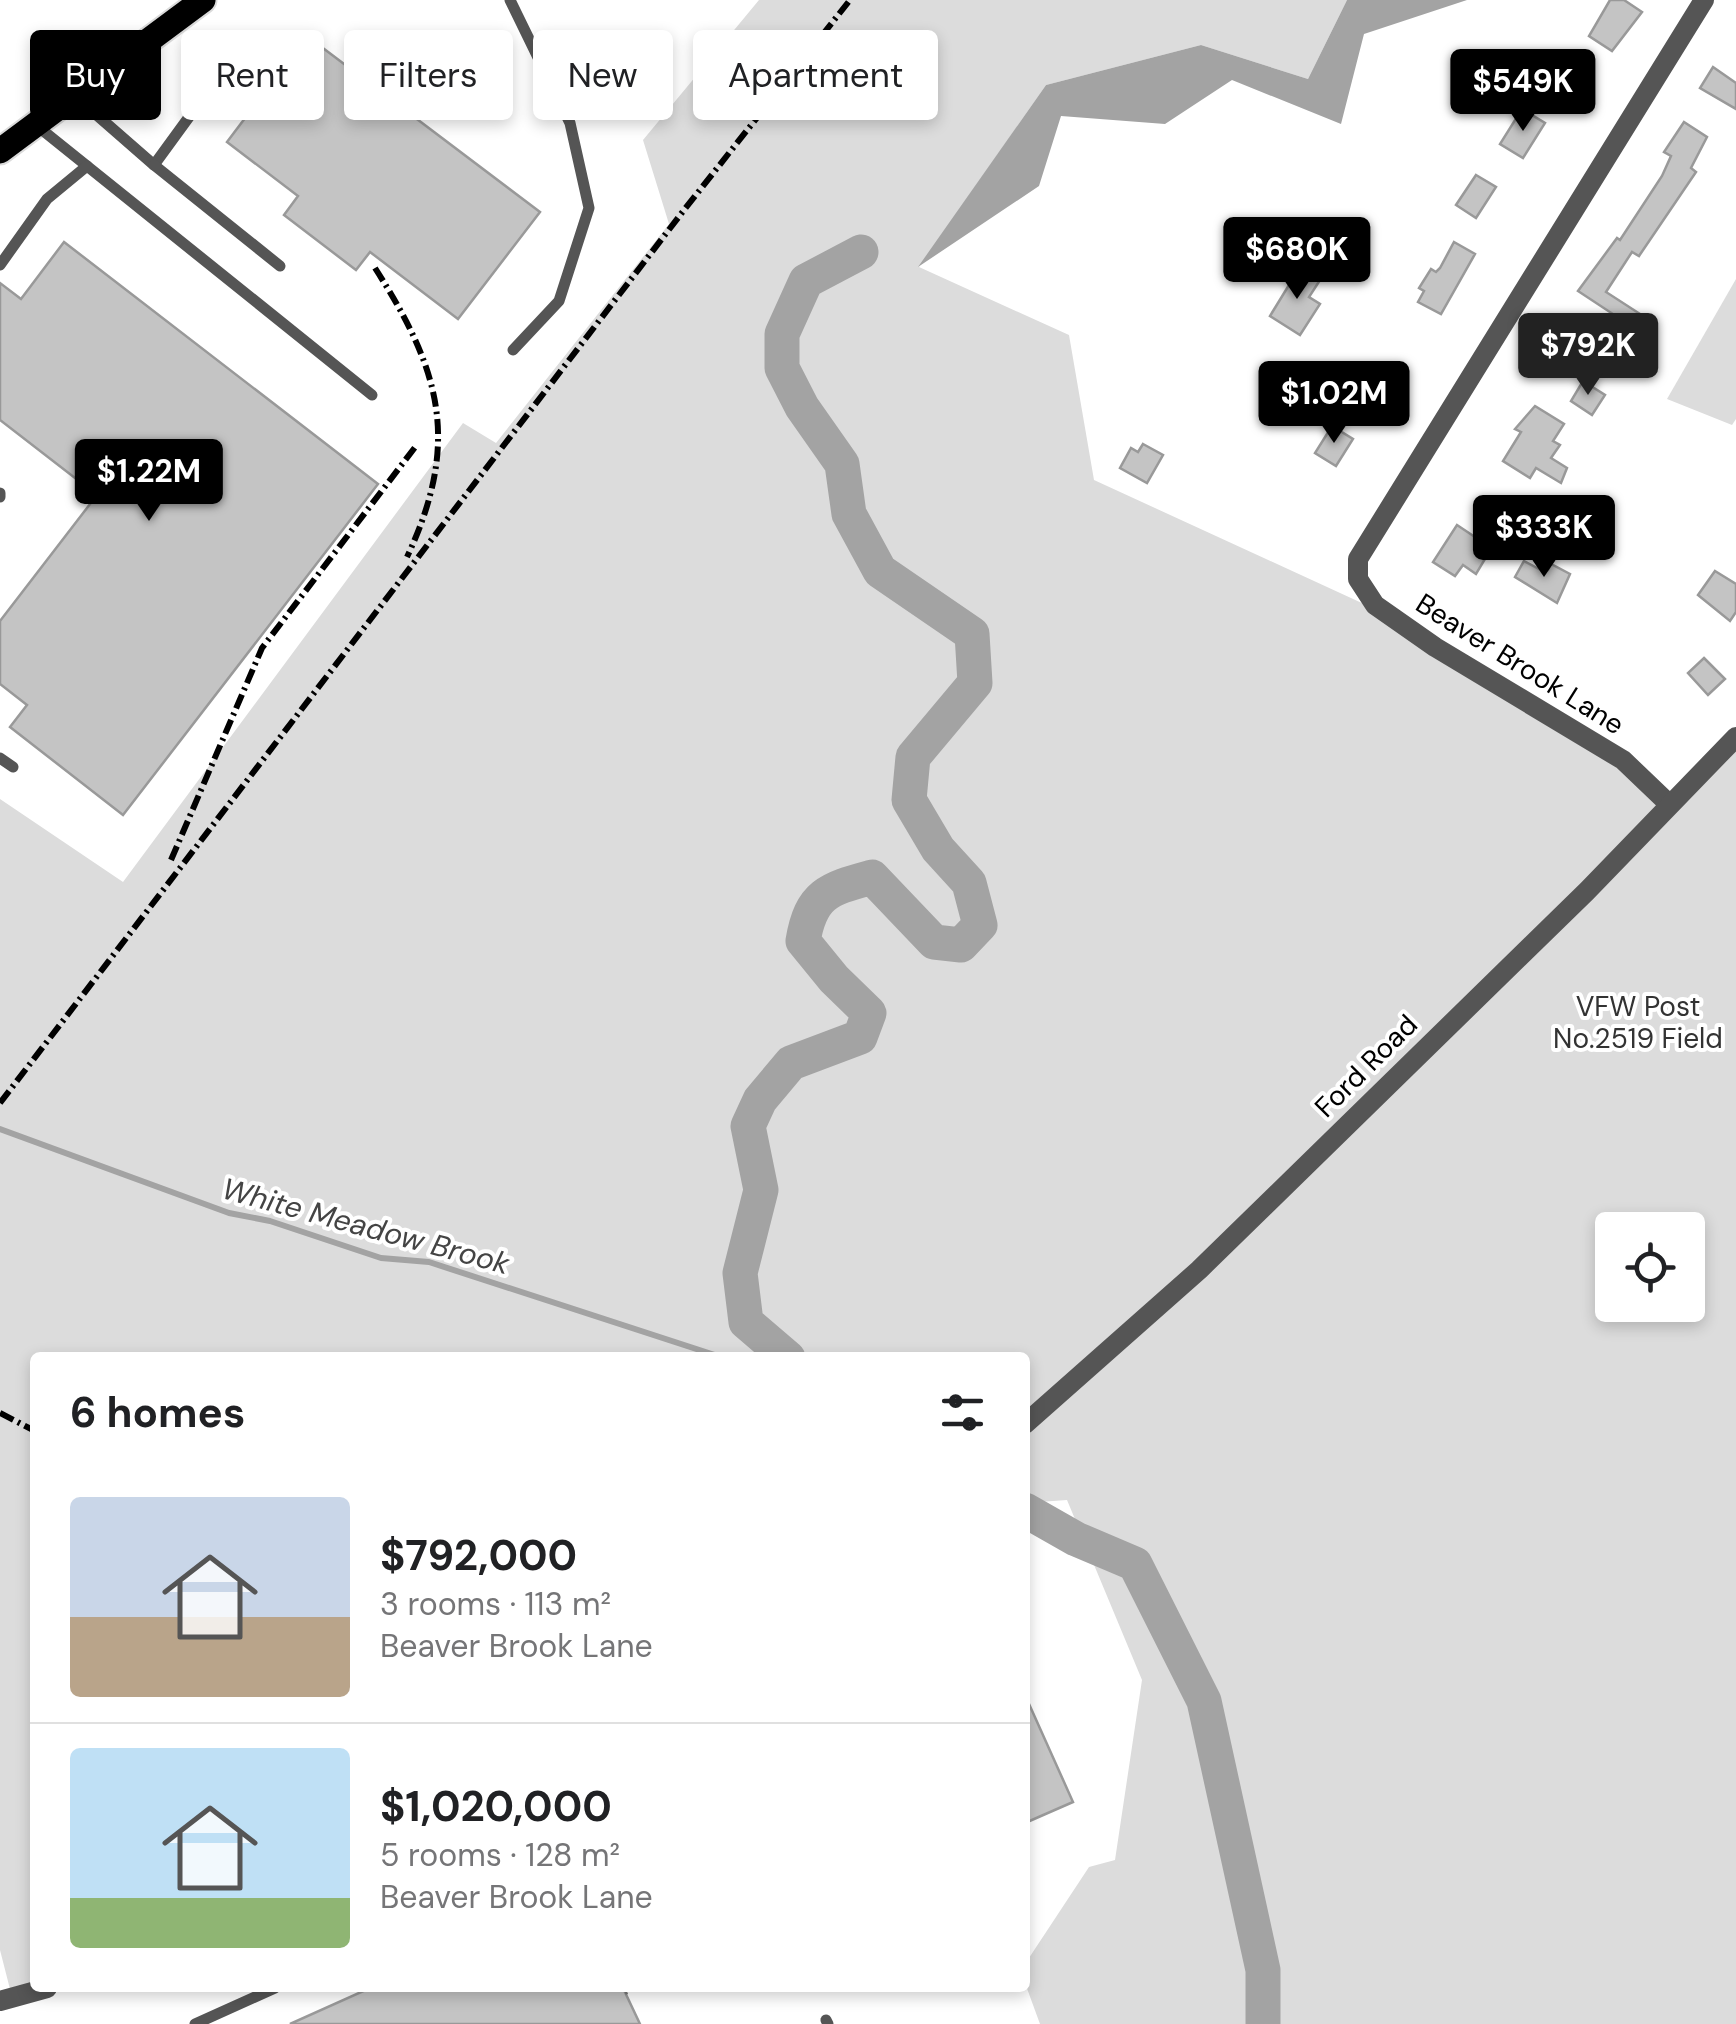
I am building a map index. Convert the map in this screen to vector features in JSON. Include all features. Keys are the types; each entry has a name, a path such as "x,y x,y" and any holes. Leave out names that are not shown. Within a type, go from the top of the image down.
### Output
{"main road":[{"path":"161,32 203,0"},
{"path":"0,150 43,120"}],"street":[{"name":"Beaver Brook Lane","path":"1669,804 1623,760 1434,646 1375,605 1358,579 1358,559 1704,0"},
{"name":"Ford Road","path":"1030,1420 1199,1270 1587,891 1736,737"},
{"path":"0,2001 32,1992"}],"lane":[{"path":"510,0 570,123 589,208 559,301 513,350"},
{"path":"102,120 280,266"},
{"path":"154,165 187,120"},
{"path":"36,125 372,396"},
{"path":"0,265 47,199 87,166"},
{"path":"0,758 13,768"},
{"path":"195,2024 266,1992"}],"green space":[{"name":"VFW Post No.2519 Field","path":"759,0 1347,0 1308,79 1201,45 1046,85 919,267 1069,335 1094,480 1364,604 1677,805 1736,747 1736,2024 1040,2024 1028,1992 1030,1956 1089,1867 1115,1860 1142,1680 1067,1500 1030,1503 1030,1352 30,1352 30,1990 12,1997 0,1950 0,799 123,882 463,423 496,443 669,224 643,140 660,120 673,120 673,104 693,80 693,120 938,120 938,30 734,30"},
{"path":"1736,279 1736,419 1732,425 1667,399"}],"shaded area":[{"path":"1347,0 1467,0 1364,34 1341,124 1232,80 1165,124 1061,116 1039,186 918,267 1046,85 1201,45 1308,79"}],"building":[{"path":"1610,0 1624,0 1642,12 1612,51 1589,36"},
{"path":"324,49 344,64 344,120 418,120 540,212 458,319 370,252 356,270 284,215 298,196 227,142 244,120 324,120"},
{"path":"1713,67 1736,83 1736,109 1700,88"},
{"path":"1522,109 1545,123 1523,158 1500,144"},
{"path":"1684,122 1707,137 1691,168 1696,172 1639,256 1632,252 1606,292 1654,323 1639,344 1619,330 1625,322 1578,291 1617,238 1620,240 1662,176 1671,156 1664,152"},
{"path":"1476,175 1496,187 1476,218 1456,205"},
{"path":"64,242 378,484 123,815 10,727 27,705 0,684 0,621 97,495 0,420 0,283 21,299"},
{"path":"1454,242 1475,254 1441,314 1418,302 1424,291 1419,288 1431,269 1436,272 1440,268"},
{"path":"1300,267 1320,280 1309,297 1320,304 1300,335 1270,316"},
{"path":"1583,381 1605,395 1592,415 1571,401"},
{"path":"1535,406 1564,424 1553,441 1560,445 1551,458 1567,468 1561,483 1536,468 1530,478 1503,461 1521,432 1515,429"},
{"path":"1332,426 1353,439 1336,466 1315,453"},
{"path":"1143,444 1163,455 1147,483 1120,468 1131,448 1138,452"},
{"path":"1457,525 1484,543 1480,549 1488,554 1476,574 1463,565 1455,576 1433,562"},
{"path":"1524,561 1541,570 1548,570 1551,564 1570,574 1557,603 1515,577"},
{"path":"1715,571 1736,584 1736,612 1730,621 1698,595"},
{"path":"1704,658 1725,679 1708,695 1688,673"},
{"path":"1030,1706 1073,1802 1030,1821"},
{"path":"361,1992 625,1992 640,2024 290,2024"}],"waterway":[{"path":"781,1352 746,1322 740,1273 761,1190 748,1126 760,1100 791,1063 860,1037 869,1013 803,941 811,912 833,890 872,877 934,942 961,945 980,925 969,883 938,849 909,800 913,757 975,683 972,634 880,571 849,514 842,464 802,407 782,368 782,334 806,281 861,252"},
{"name":"White Meadow Brook","path":"0,1129 229,1213 270,1221 381,1258 429,1262 706,1352"},
{"path":"1030,1513 1076,1539 1135,1564 1204,1701 1263,1970 1263,2024"}],"railway":[{"path":"0,1103 684,210 850,0"},
{"path":"375,268 415,340 436,408 434,478 407,557"},
{"path":"171,860 262,648 416,446"},
{"path":"0,1413 30,1428"}]}
